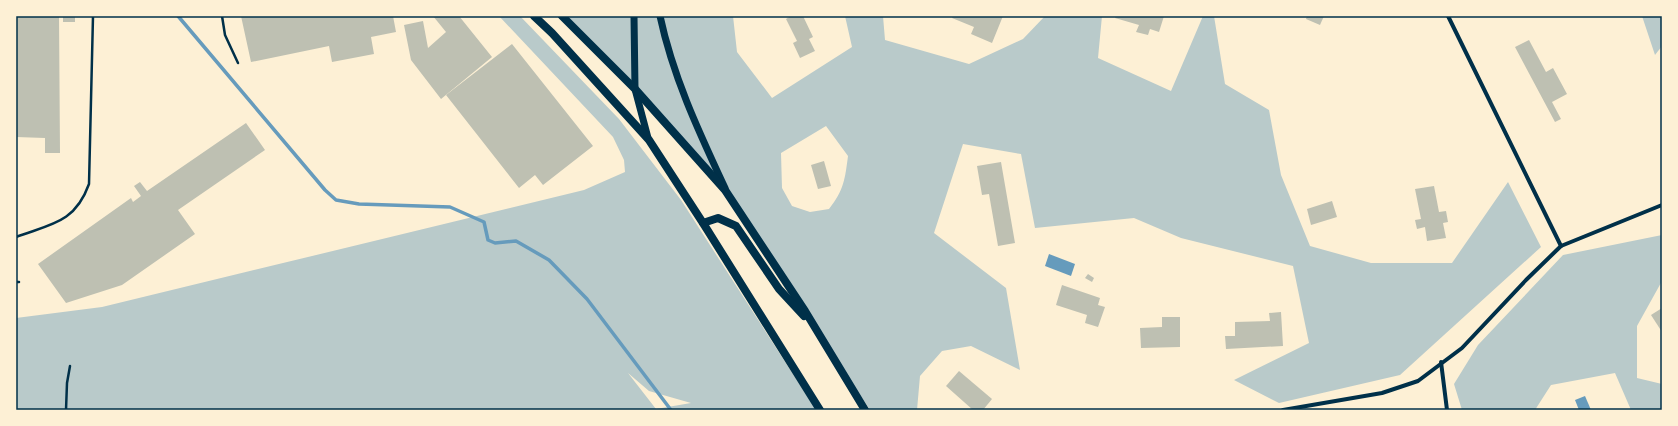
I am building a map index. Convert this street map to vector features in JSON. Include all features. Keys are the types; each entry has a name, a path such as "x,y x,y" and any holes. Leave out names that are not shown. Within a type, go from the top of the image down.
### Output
{"main road":[{"path":"534,16 552,33 648,140 703,223 820,410"},
{"path":"562,16 636,89 726,190"},
{"path":"634,16 636,89 639,109 648,140"},
{"path":"660,16 666,45 684,97 726,190 814,326 865,410"},
{"path":"703,223 718,218 736,226 779,289 814,326"}],"street":[{"path":"1448,16 1561,246"},
{"path":"1283,410 1395,389 1418,381 1440,362 1462,348 1526,280 1561,246 1662,205"},
{"path":"1440,362 1447,410"}],"lane":[{"path":"16,237 64,220 85,196 89,184 92,16"},
{"path":"222,16 225,35 238,63"},
{"path":"66,410 67,383 70,366"}],"shaded area":[{"path":"499,16 520,16 619,119 681,200 816,410 16,410 16,318 102,307 584,190 625,172 624,160 613,137","holes":["628,373 649,391 691,403 656,409"]},
{"path":"563,16 733,16 737,52 772,98 852,47 845,16 883,16 885,40 969,64 1023,39 1045,16 1102,16 1098,58 1171,91 1203,16 1214,16 1225,84 1269,110 1281,175 1310,246 1371,263 1452,263 1508,182 1541,247 1400,375 1279,403 1234,380 1309,343 1293,266 1181,238 1134,218 1035,228 1021,154 963,144 934,233 1006,288 1020,370 971,346 942,351 920,376 917,410 870,410 727,190","holes":["826,126 848,156 841,190 829,209 810,212 792,206 782,188 781,153"]},
{"path":"1642,16 1662,16 1662,46 1655,55"},
{"path":"1662,235 1662,281 1637,326 1637,378 1662,384 1662,410 1631,410 1615,373 1551,385 1535,410 1462,410 1454,384 1478,345 1563,255"}],"water":[{"path":"1049,254 1075,264 1071,276 1045,266"},
{"path":"1585,396 1591,410 1579,410 1575,400"}],"building":[{"path":"16,16 59,16 60,153 45,153 45,138 16,137"},
{"path":"63,16 75,16 75,22 63,22"},
{"path":"241,16 393,16 396,32 371,37 374,54 332,62 329,46 251,62"},
{"path":"433,16 459,16 492,57 441,99 411,60 404,25 423,21 428,48 446,32"},
{"path":"791,16 803,16 813,37 809,39 815,51 800,58 793,43 797,41 786,19"},
{"path":"953,16 1003,16 992,43 971,34 974,27 952,18"},
{"path":"1116,16 1164,16 1159,32 1150,29 1148,35 1136,32 1139,25 1115,18"},
{"path":"1307,16 1324,16 1320,25 1306,19"},
{"path":"1529,40 1546,72 1553,68 1567,94 1552,102 1561,119 1555,122 1515,47"},
{"path":"512,44 593,146 543,185 535,175 519,188 446,95"},
{"path":"246,123 265,150 178,210 195,234 122,285 66,303 38,264 131,198 133,202 141,196 134,186 140,182 147,191"},
{"path":"824,161 831,186 818,189 811,165"},
{"path":"1001,162 1015,243 998,246 989,194 982,195 977,166"},
{"path":"1434,186 1439,212 1446,211 1448,222 1443,223 1446,238 1427,241 1425,227 1417,229 1415,220 1421,219 1415,189"},
{"path":"1332,201 1337,217 1311,225 1307,209"},
{"path":"1088,274 1094,278 1092,282 1085,278"},
{"path":"1062,285 1100,298 1098,305 1105,307 1098,327 1085,323 1087,315 1056,305"},
{"path":"1662,308 1662,332 1651,315"},
{"path":"1281,312 1283,346 1226,349 1225,336 1235,336 1235,322 1270,321 1269,313"},
{"path":"1162,317 1180,317 1180,347 1141,348 1140,328 1162,327"},
{"path":"959,371 992,399 983,410 973,410 946,386"}],"waterway":[{"path":"178,16 325,190 336,200 359,204 450,207 484,222 488,240 495,243 516,241 549,260 587,299 671,410"}]}
